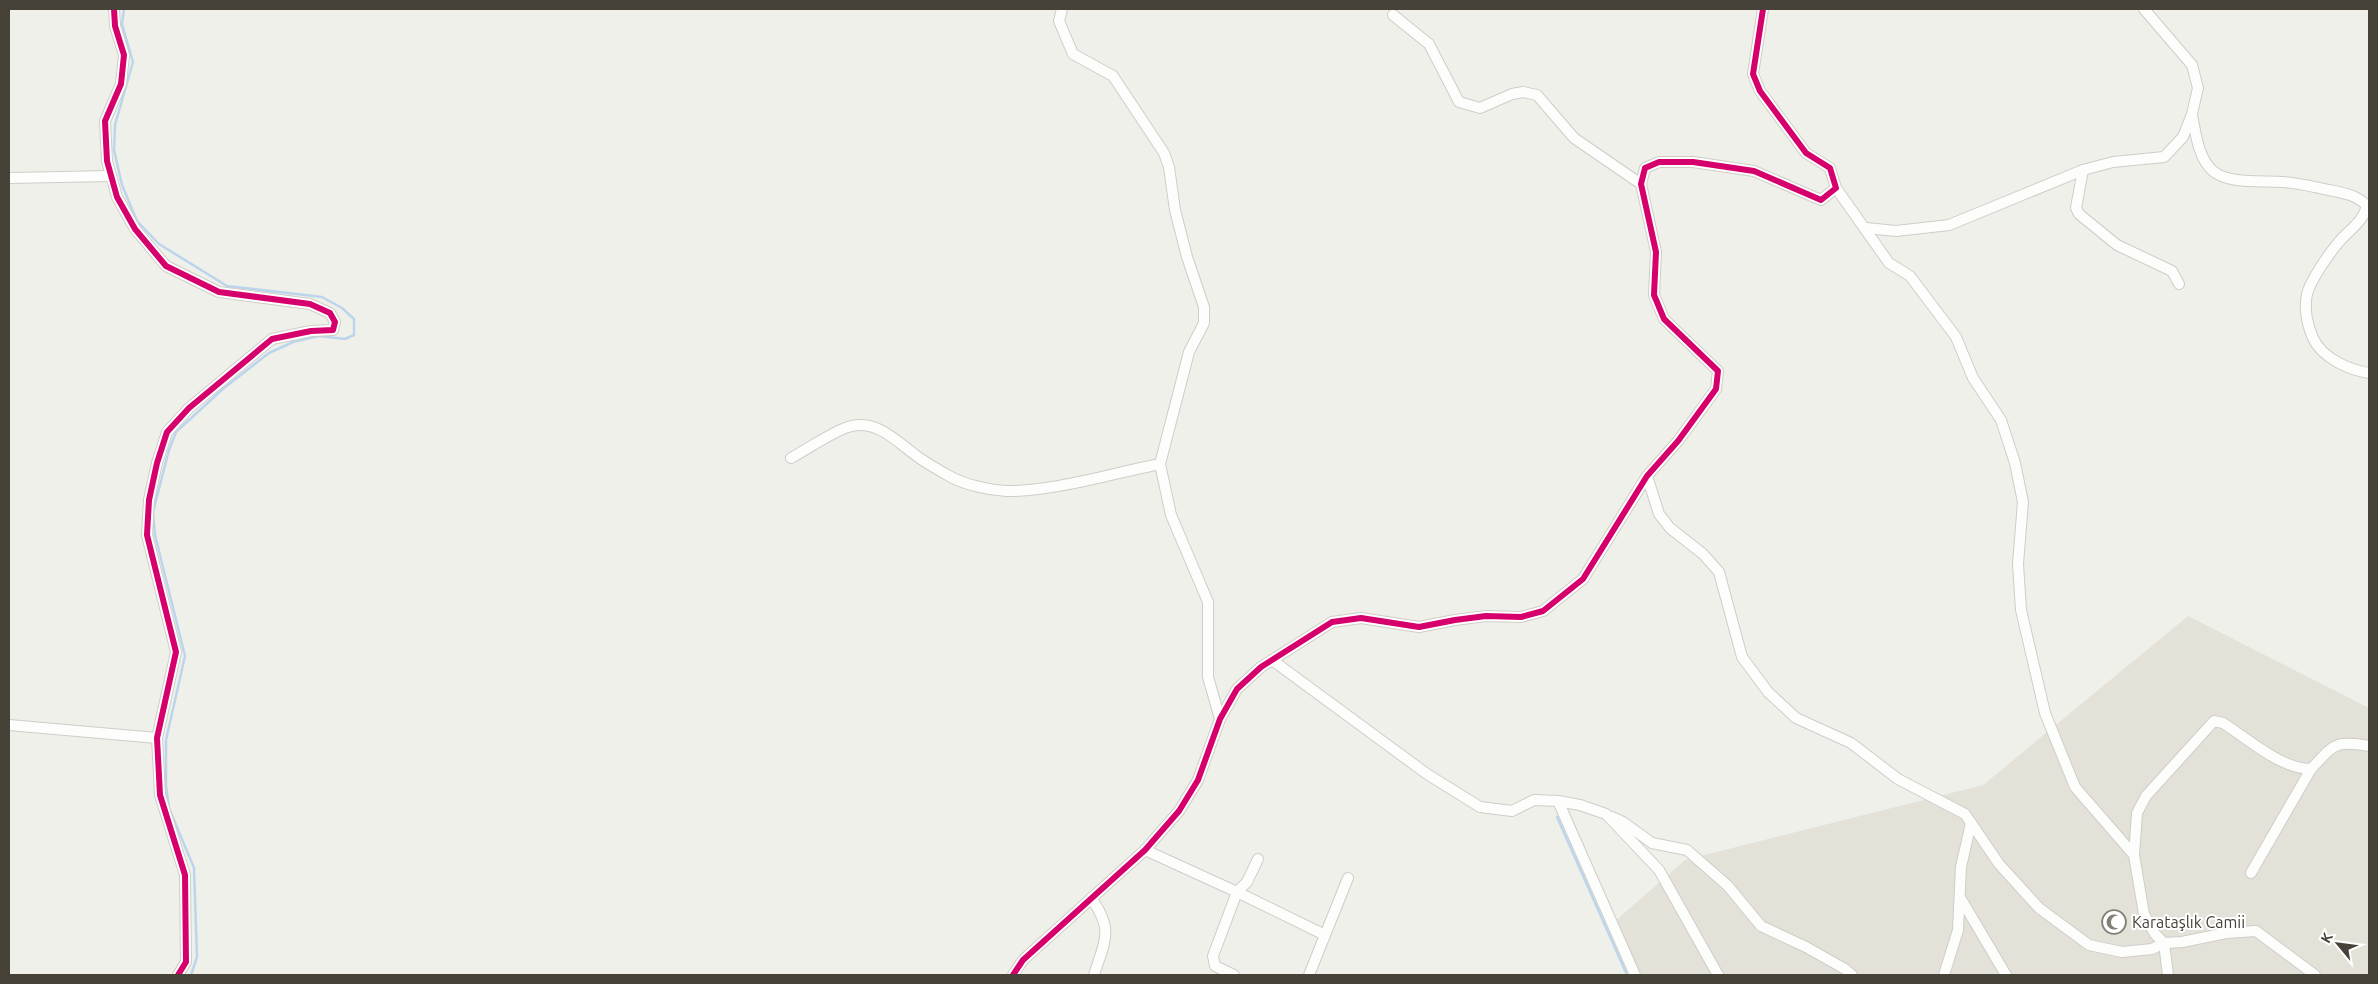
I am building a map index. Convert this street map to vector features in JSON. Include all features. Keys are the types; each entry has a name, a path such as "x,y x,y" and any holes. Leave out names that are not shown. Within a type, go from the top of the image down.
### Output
{"street":[{"path":"114,9 115,26 124,55 121,84 105,121 107,161 117,197 135,229 166,266 219,292 310,304 330,313 335,322 333,330 311,331 272,339 188,408 167,432 149,500 146,535 176,652 157,738 160,795 185,875 186,962 178,975"},
{"path":"1062,9 1059,21 1073,54 1113,76 1164,153 1169,167 1175,210 1204,307 1204,323 1189,352 1160,464 1172,515 1208,602 1208,677 1220,719"},
{"path":"1763,9 1753,74 1760,91 1806,153 1830,168 1836,188 1866,228 1872,242 1889,263 1910,276 1956,336 1973,378 2001,420 2015,463 2023,502 2018,564 2021,610 2045,713 2075,786 2134,856"},
{"path":"1866,228 1896,231 1949,225 2083,170 2113,162 2164,157 2183,137 2192,114 2198,88 2192,65 2144,9"},
{"path":"1393,15 1429,44 1459,102 1480,108 1512,94 1523,92 1537,95 1574,138 1641,184"},
{"path":"2192,114 2197,142 2205,160 2214,173 2244,182 2284,182 2336,192 2359,198 2366,206 2364,216 2338,242 2307,293 2307,325 2316,344 2332,359 2356,371 2369,373"},
{"path":"1013,975 1023,960 1146,850 1179,811 1198,780 1220,719 1237,689 1272,660 1332,622 1361,618 1419,627 1486,616 1521,617 1543,612 1583,579 1648,476 1678,441 1716,389 1718,371 1664,319 1654,295 1656,252 1641,184 1645,168 1659,162 1693,162 1754,171 1821,200 1836,188"},
{"path":"2083,170 2076,208 2079,214 2117,245 2172,271 2179,284"},
{"path":"9,178 111,176"},
{"path":"792,458 847,427 863,424 876,427 892,436 919,458 952,478 966,484 1005,491 1047,487 1160,464"},
{"path":"1648,476 1659,514 1670,528 1703,554 1719,572 1742,656 1768,692 1796,718 1851,743 1898,779 1965,814 1999,864 2039,908 2088,945 2122,952 2152,949 2164,943 2182,942 2226,933 2256,931 2315,975"},
{"path":"1272,660 1427,774 1480,807 1512,811 1534,800 1558,801 1580,805 1623,822 1652,844 1687,850 1728,886 1761,926 1806,947 1852,975"},
{"path":"2168,975 2164,943 2155,934 2144,914 2134,856 2137,813 2146,796 2214,721 2223,723 2282,763 2302,769 2311,768"},
{"path":"9,725 157,738"},
{"path":"2251,873 2311,768 2333,745 2348,742 2369,746"},
{"path":"1558,801 1635,975"},
{"path":"1606,814 1658,870 1718,975"},
{"path":"1944,975 1958,930 1961,899 1961,866 1971,823"},
{"path":"1146,850 1325,935"},
{"path":"1234,975 1215,966 1214,956 1237,892 1247,882 1258,859"},
{"path":"1310,975 1348,878"},
{"path":"1091,898 1102,914 1106,935 1094,975"},
{"path":"1961,899 2006,975"}],"shaded area":[{"path":"2188,616 2369,708 2369,975 1634,975 1615,921 1685,860 1983,785"}],"waterway":[{"path":"124,9 122,24 133,62 115,125 114,150 122,185 137,221 159,244 227,286 322,297 342,308 354,319 354,335 345,339 319,336 293,342 269,353 224,388 176,432 169,450 153,512 155,535 185,656 166,740 166,786 169,808 194,868 197,957 191,975"},
{"path":"1557,817 1627,975"}],"cycle path":[{"path":"114,9 115,26 124,55 121,84 105,121 107,161 117,197 135,229 166,266 219,292 310,304 330,313 335,322 333,330 311,331 272,339 189,408 167,432 157,463 149,500 147,535 176,652 157,738 160,795 185,875 186,962 178,975"},
{"path":"1013,975 1023,960 1145,850 1179,811 1198,780 1220,719 1237,689 1261,667 1332,622 1361,618 1419,627 1486,616 1521,617 1543,611 1583,579 1647,476 1678,441 1716,389 1718,371 1664,319 1654,295 1656,252 1641,184 1645,168 1659,162 1693,162 1754,171 1821,200 1836,188 1830,168 1806,153 1760,91 1753,74 1763,9"}],"place":[{"name":"Karataşlık Camii","path":"2114,922"}]}
